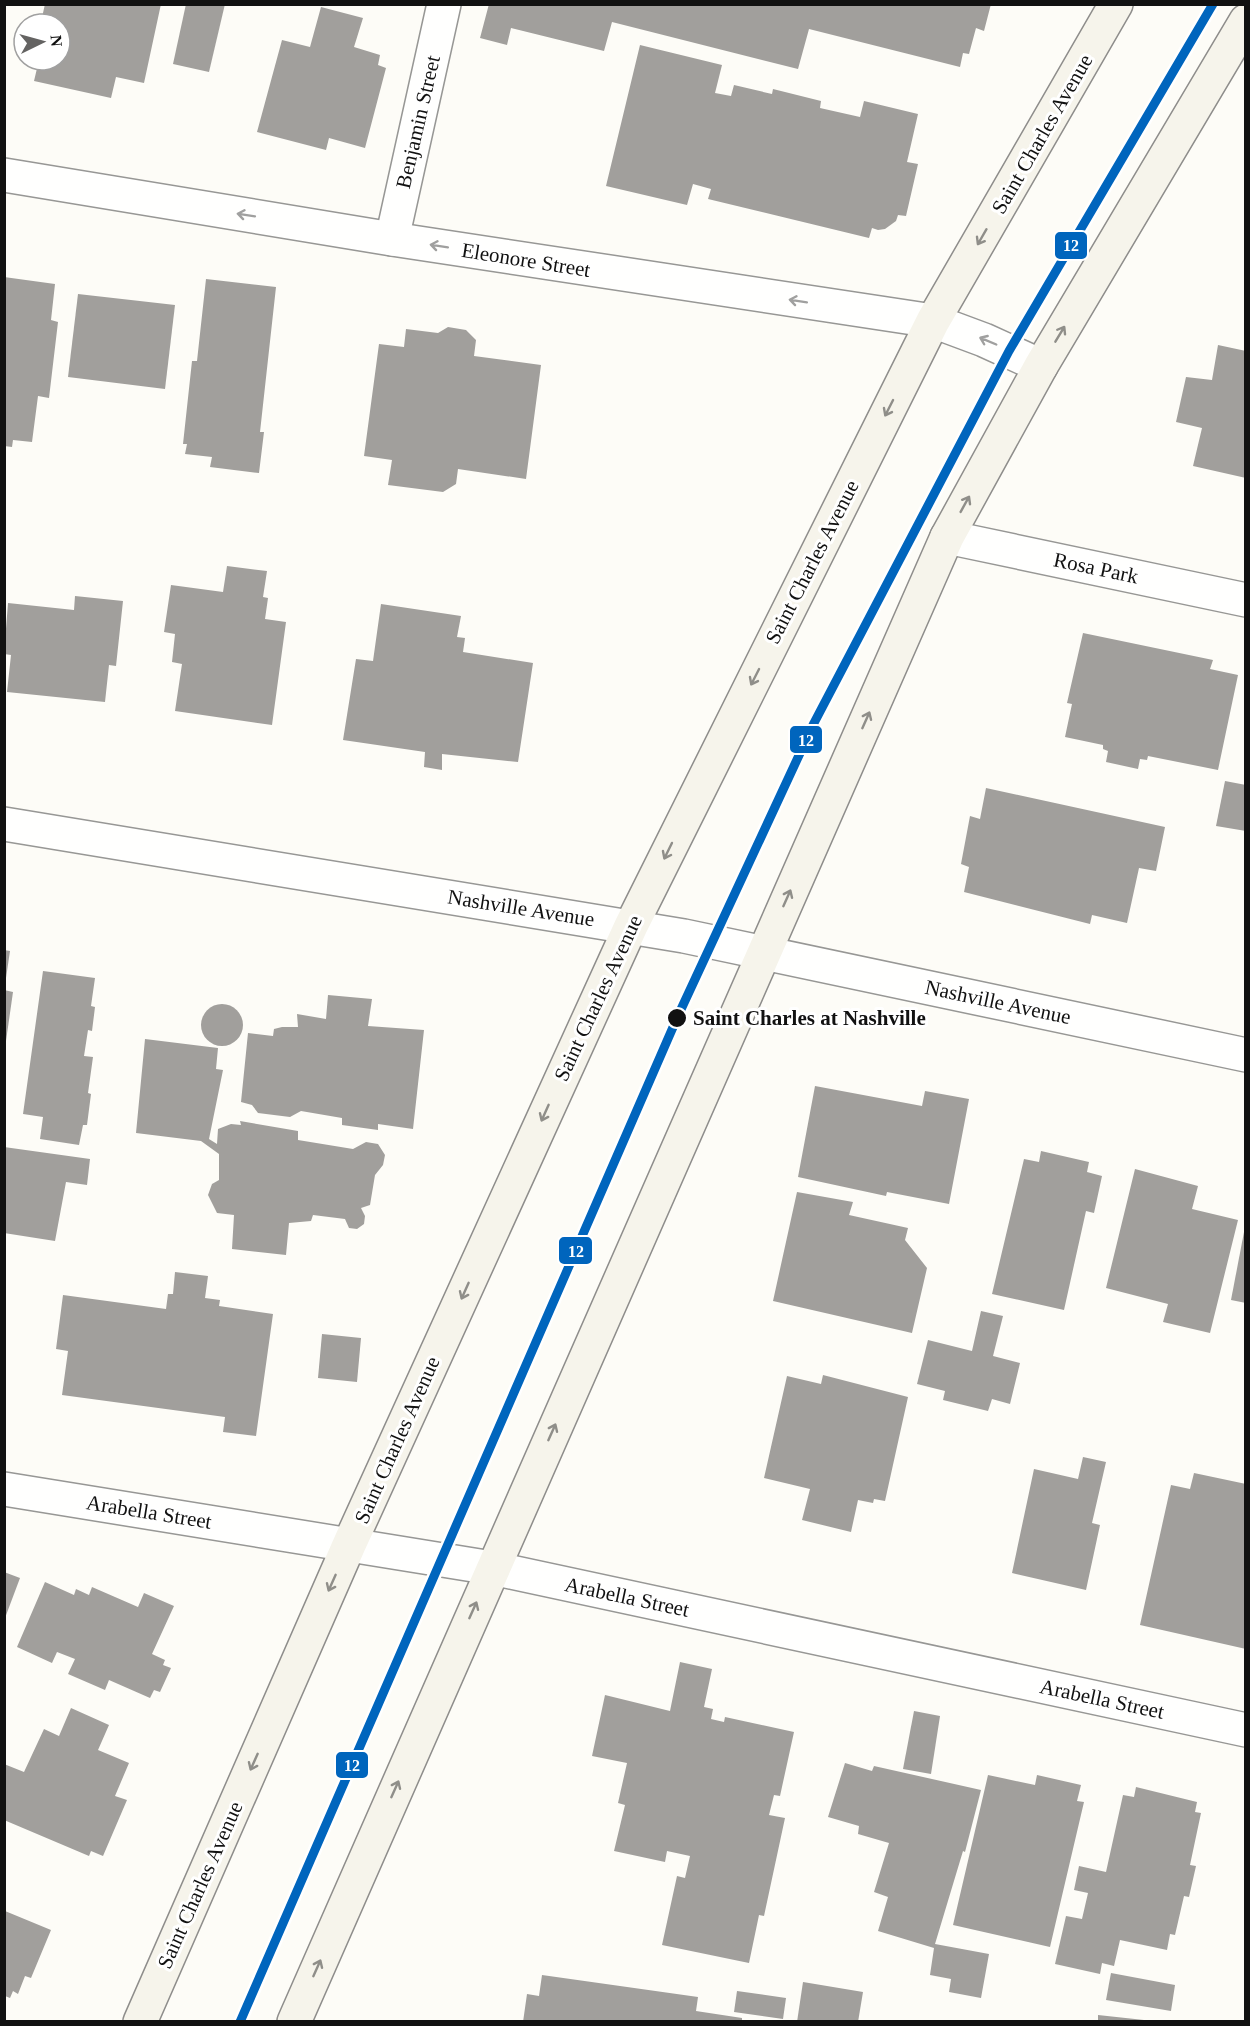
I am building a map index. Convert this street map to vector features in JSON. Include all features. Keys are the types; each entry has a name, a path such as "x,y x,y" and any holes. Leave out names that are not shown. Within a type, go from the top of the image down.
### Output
{"main road":[{"name":"Saint Charles Avenue","path":"140,2022 349,1545 631,926 933,321 1116,4"},
{"path":"294,2022 947,537 1041,366 1245,21"}],"street":[{"name":"Benjamin Street","path":"392,239 444,4"},
{"name":"Eleonore Street","path":"4,175 392,239 933,321 984,340 1041,366"},
{"name":"Rosa Park","path":"947,537 1245,600"},
{"name":"Nashville Avenue","path":"4,824 631,926 764,951 1245,1055"},
{"name":"Arabella Street","path":"4,1489 492,1568 1245,1730"}],"building":[{"path":"45,4 161,4 144,83 116,77 111,98 34,81 36,72 72,72 72,12 43,12"},
{"path":"186,4 225,4 209,72 173,64"},
{"path":"489,4 991,4 984,31 976,28 969,54 963,53 960,67 809,29 798,69 612,22 604,51 511,28 507,45 480,38"},
{"path":"321,7 363,18 354,47 380,55 378,65 386,68 365,148 329,138 326,150 257,132 282,40 310,47"},
{"path":"640,45 722,65 715,93 731,96 734,85 772,94 773,89 821,101 820,108 860,117 864,101 918,114 907,162 918,164 906,216 898,215 896,221 885,229 872,228 869,238 708,199 711,189 693,184 687,205 606,186"},
{"path":"4,277 55,284 51,320 58,322 49,398 38,396 32,442 13,440 12,447 4,446"},
{"path":"206,279 276,287 260,432 264,432 259,473 210,467 212,457 185,454 187,444 183,444 192,361 197,361"},
{"path":"78,294 175,305 165,389 68,377"},
{"path":"448,327 466,330 476,340 474,356 541,365 526,479 458,469 456,484 443,492 388,485 392,460 364,456 379,344 404,347 406,329 438,333"},
{"path":"1218,345 1246,351 1246,478 1193,466 1202,428 1176,422 1186,377 1212,380"},
{"path":"227,566 267,571 263,597 268,598 265,619 286,622 272,725 175,711 182,664 172,662 175,634 164,632 171,585 223,592"},
{"path":"75,596 123,601 116,666 109,665 105,702 7,692 11,655 4,654 8,603 74,610"},
{"path":"381,604 461,616 457,637 465,638 463,652 533,663 518,762 442,754 442,770 424,767 425,752 343,740 356,659 373,661"},
{"path":"1083,633 1213,660 1210,669 1238,675 1218,770 1148,756 1147,760 1140,759 1138,769 1106,762 1108,751 1103,749 1103,745 1065,737 1072,704 1067,703"},
{"path":"1225,781 1246,785 1246,831 1216,826"},
{"path":"986,788 1165,827 1156,871 1139,868 1127,923 1092,915 1090,924 964,892 969,867 961,864 970,816 980,819"},
{"path":"4,950 10,951 6,978 4,978"},
{"path":"43,971 95,978 91,1006 95,1007 92,1031 88,1030 84,1056 93,1057 88,1093 91,1094 87,1125 83,1125 79,1145 40,1139 43,1117 23,1114"},
{"path":"4,990 13,992 6,1041 4,1041"},
{"path":"328,995 372,999 368,1026 424,1030 413,1129 378,1124 378,1130 342,1125 342,1118 301,1111 290,1117 258,1113 252,1105 241,1102 248,1033 273,1036 274,1029 298,1027 297,1014 326,1019"},
{"path":"222,1004 237,1010 243,1025 237,1040 222,1046 207,1040 201,1025 207,1010"},
{"path":"145,1039 218,1048 216,1069 223,1070 209,1139 217,1144 218,1129 231,1124 241,1125 240,1121 298,1131 298,1140 353,1149 366,1142 378,1144 385,1155 383,1165 375,1175 370,1205 361,1208 365,1216 364,1224 357,1229 349,1228 345,1219 313,1215 311,1221 289,1223 286,1255 232,1249 234,1215 217,1213 208,1195 212,1184 219,1180 219,1154 201,1141 136,1133"},
{"path":"815,1086 922,1106 925,1091 969,1099 949,1204 887,1192 886,1196 798,1177"},
{"path":"4,1147 90,1159 87,1185 66,1182 55,1241 4,1233"},
{"path":"1041,1151 1089,1162 1087,1172 1102,1176 1094,1213 1086,1211 1064,1310 992,1294 1024,1159 1039,1162"},
{"path":"1135,1169 1198,1186 1192,1209 1238,1220 1210,1333 1163,1322 1168,1304 1106,1288"},
{"path":"797,1192 853,1202 849,1215 908,1228 905,1240 927,1268 912,1333 773,1301"},
{"path":"1244,1232 1246,1232 1246,1303 1231,1300"},
{"path":"175,1272 208,1276 205,1298 220,1300 219,1306 273,1314 256,1436 223,1432 225,1417 62,1395 68,1351 56,1349 63,1295 166,1309 168,1294 173,1294"},
{"path":"981,1311 1003,1316 993,1356 1020,1363 1010,1404 992,1399 988,1411 943,1400 945,1391 917,1384 928,1340 972,1351"},
{"path":"322,1334 361,1338 357,1382 318,1378"},
{"path":"823,1375 908,1397 885,1501 874,1499 873,1503 858,1500 851,1532 802,1520 810,1489 764,1478 787,1376 821,1384"},
{"path":"1083,1457 1106,1462 1092,1523 1100,1525 1086,1590 1012,1573 1034,1469 1078,1479"},
{"path":"1194,1473 1246,1484 1246,1649 1140,1625 1171,1485 1190,1489"},
{"path":"4,1572 20,1578 5,1618 4,1618"},
{"path":"45,1582 74,1595 76,1589 89,1595 92,1587 138,1607 144,1593 174,1606 152,1654 165,1660 163,1665 171,1668 160,1692 154,1690 150,1698 109,1680 105,1690 68,1674 75,1659 57,1652 52,1663 17,1647"},
{"path":"680,1662 712,1669 704,1707 713,1709 711,1719 724,1722 725,1717 794,1732 780,1796 774,1795 769,1815 785,1818 764,1916 759,1915 749,1963 662,1945 677,1876 685,1878 690,1856 667,1851 665,1862 614,1851 625,1805 618,1803 627,1763 592,1756 605,1695 670,1711"},
{"path":"71,1708 109,1725 98,1750 129,1763 115,1796 127,1800 103,1856 91,1851 89,1856 4,1820 4,1764 24,1772 44,1729 59,1736"},
{"path":"914,1711 940,1716 931,1774 903,1769"},
{"path":"845,1763 872,1771 874,1766 981,1790 965,1852 963,1851 935,1944 989,1954 981,1998 949,1992 951,1979 930,1975 934,1948 878,1931 888,1897 874,1892 889,1843 858,1834 859,1826 828,1817"},
{"path":"988,1775 1035,1785 1037,1775 1081,1785 1077,1801 1084,1802 1050,1947 953,1925"},
{"path":"1136,1787 1197,1802 1195,1812 1201,1813 1190,1865 1196,1866 1189,1897 1184,1896 1175,1935 1170,1934 1167,1950 1120,1940 1114,1966 1102,1963 1100,1974 1055,1964 1066,1916 1082,1919 1088,1893 1074,1890 1079,1866 1106,1872 1123,1795 1134,1797"},
{"path":"5,1911 51,1930 31,1978 25,1976 18,1994 13,1991 10,1998 5,1996"},
{"path":"1111,1973 1175,1985 1171,2011 1106,2000"},
{"path":"542,1975 698,1997 696,2011 742,2018 742,2022 523,2022 527,1994 539,1996"},
{"path":"803,1982 863,1992 858,2022 797,2022"},
{"path":"737,1991 786,1998 783,2019 734,2012"},
{"path":"1098,2015 1144,2020 1144,2022 1098,2022"}],"transit line":[{"name":"12","path":"240,2022 677,1018 814,723 1009,351 1213,4"}],"place":[{"name":"Saint Charles at Nashville","path":"677,1018"}]}
